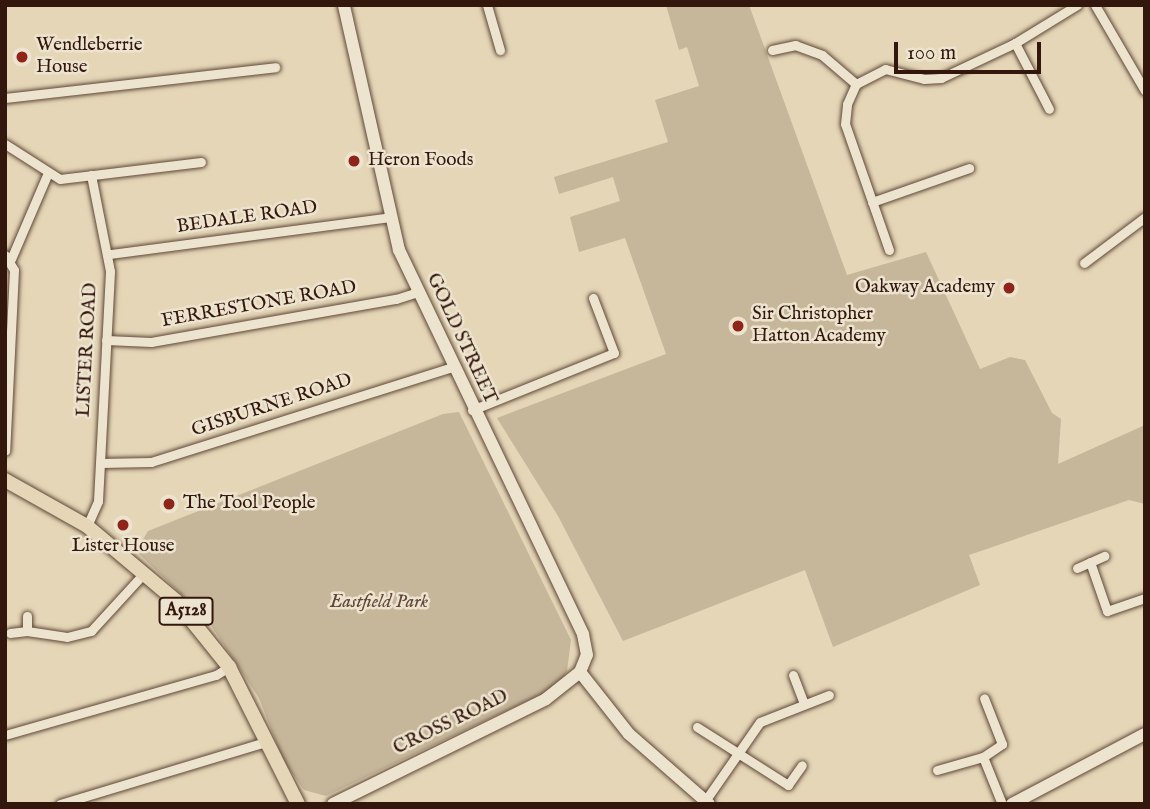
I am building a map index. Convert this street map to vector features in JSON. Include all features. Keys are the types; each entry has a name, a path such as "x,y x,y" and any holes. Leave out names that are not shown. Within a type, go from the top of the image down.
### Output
{"main road":[{"name":"A5128","path":"5,480 88,526 145,572 211,639 229,667 298,804"}],"street":[{"name":"GOLD STREET","path":"344,5 390,217 417,292 583,634 587,655 580,672"},
{"path":"487,5 500,50"},
{"path":"888,250 845,124 856,84 885,69 924,79 941,78 1015,43 1077,5"},
{"path":"1096,5 1145,91"},
{"path":"1015,43 1049,109"},
{"path":"772,50 795,45 822,55 856,84"},
{"path":"5,98 275,67"},
{"path":"5,144 47,175 60,179 201,162"},
{"path":"872,202 969,168"},
{"path":"5,451 14,294 8,257 47,175"},
{"name":"LISTER ROAD","path":"88,526 95,513 100,463 110,254 91,175"},
{"name":"BEDALE ROAD","path":"110,254 390,217"},
{"path":"1084,263 1145,217"},
{"name":"FERRESTONE ROAD","path":"106,340 151,342 396,299 417,292"},
{"path":"472,410 614,353 593,298"},
{"name":"GISBURNE ROAD","path":"100,463 151,462 452,367"},
{"path":"1077,568 1104,556"},
{"path":"1090,562 1107,611 1145,598"},
{"path":"10,633 27,631 67,637 91,631 145,572"},
{"path":"27,616 27,631"},
{"path":"5,735 216,675 229,667"},
{"path":"580,672 629,734 707,802 735,754 760,722 829,695"},
{"name":"CROSS ROAD","path":"334,804 546,699 580,672"},
{"path":"793,675 804,703"},
{"path":"937,769 983,757 1003,744 984,698"},
{"path":"697,727 735,754 788,785 802,765"},
{"path":"1012,804 1145,734"},
{"path":"60,804 266,742"},
{"path":"983,757 1002,804"}],"green space":[{"name":"Sir Christopher Hatton Academy","path":"666,5 749,5 847,275 926,252 980,369 1010,357 1025,360 1052,413 1061,419 1058,464 1145,425 1145,504 1129,500 969,555 980,585 833,647 805,570 623,641 558,516 497,418 666,354 625,238 579,252 570,217 620,201 613,177 559,194 554,177 668,142 655,100 699,86 687,47 679,50"},
{"name":"Eastfield Park","path":"459,412 571,640 567,671 558,686 326,796 304,790 283,760 259,698 206,618 136,551 148,531 443,414"}],"place":[{"name":"Wendleberrie House","path":"22,57"},
{"name":"Heron Foods","path":"354,161"},
{"name":"Oakway Academy","path":"1009,288"},
{"name":"Sir Christopher Hatton Academy","path":"738,326"},
{"name":"The Tool People","path":"169,504"},
{"name":"Lister House","path":"123,525"}]}
